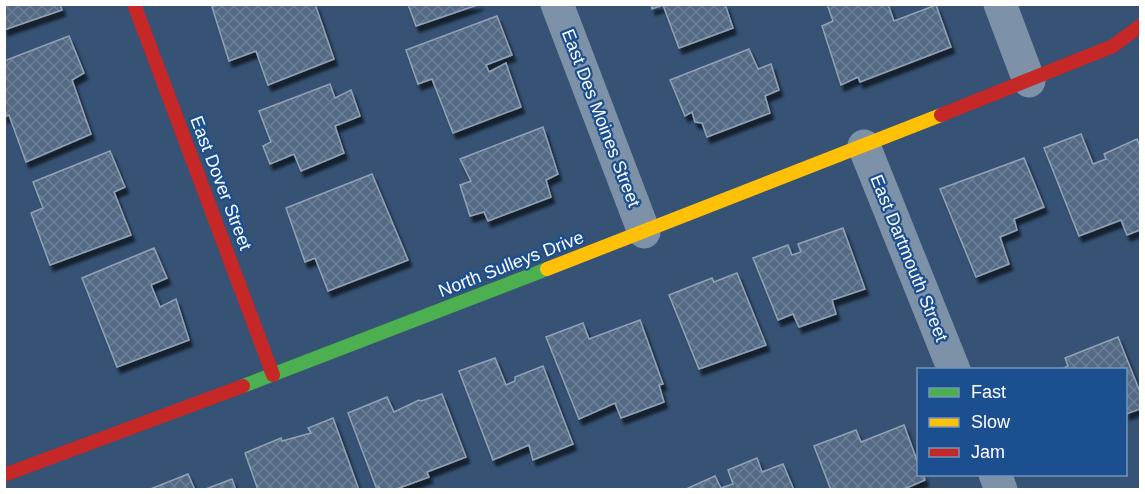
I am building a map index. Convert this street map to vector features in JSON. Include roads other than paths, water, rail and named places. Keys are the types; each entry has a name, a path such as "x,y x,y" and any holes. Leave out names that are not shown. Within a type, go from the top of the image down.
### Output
{"street":[{"name":"East Dover Street","path":"134,4 273,375"},
{"name":"East Des Moines Street","path":"557,4 644,232"},
{"path":"1000,4 1029,81"},
{"name":"North Sulleys Drive","path":"4,475 273,375 1029,81 1113,46 1140,26"},
{"name":"East Dartmouth Street","path":"864,146 954,368"}]}
